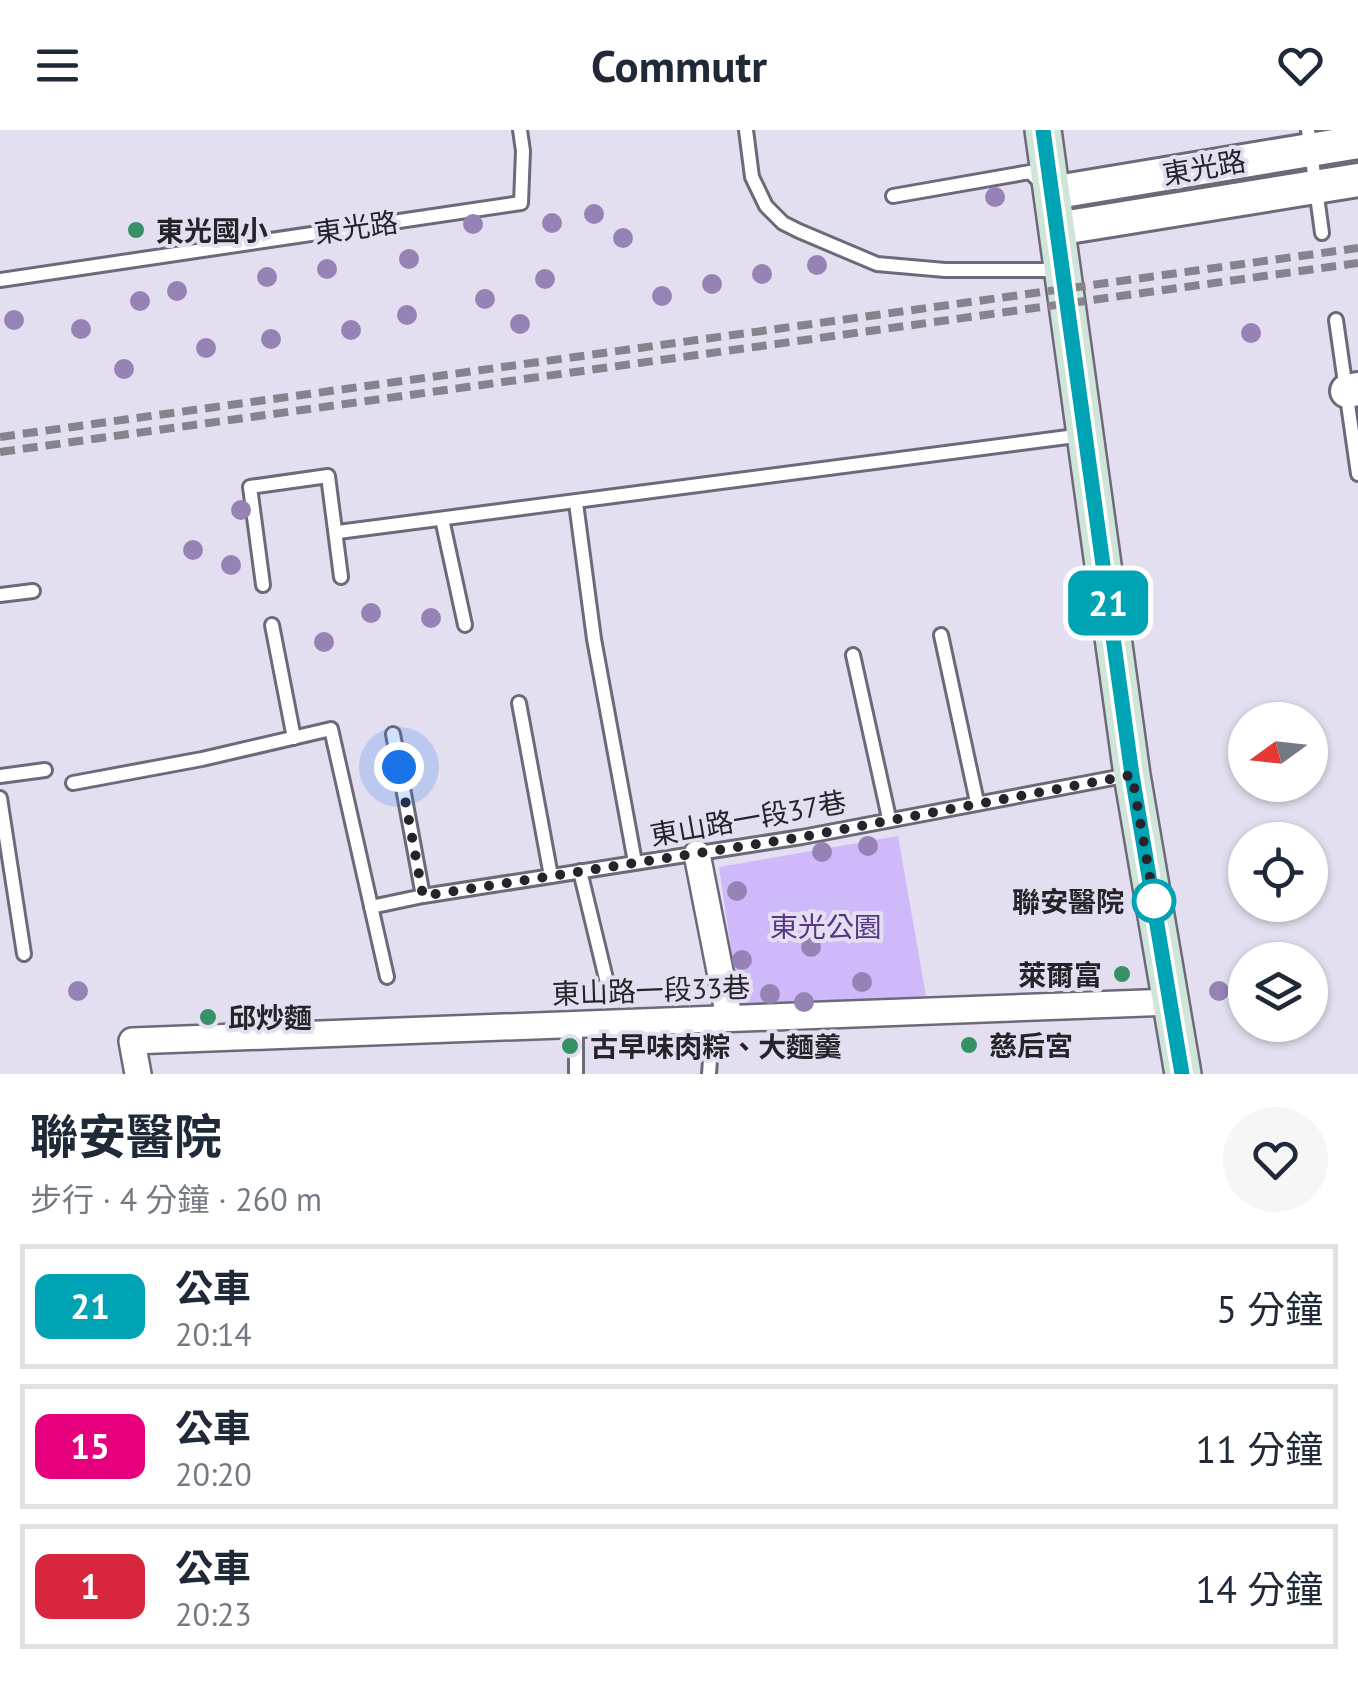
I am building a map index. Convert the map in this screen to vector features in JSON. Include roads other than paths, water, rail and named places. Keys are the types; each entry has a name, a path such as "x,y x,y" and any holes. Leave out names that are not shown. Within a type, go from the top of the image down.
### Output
{"main road":[{"path":"1043,130 1132,775 1182,1074"}],"street":[{"name":"東光路","path":"1051,193 1309,140 1358,142"},
{"name":"東光路","path":"1056,229 1358,180"},
{"path":"697,854 721,1017"},
{"name":"東山路一段33巷","path":"138,1074 132,1042 1172,1002"}],"lane":[{"name":"東光路","path":"0,280 521,203 520,130"},
{"path":"746,130 752,177 766,206 783,224 799,232 877,264 945,270 1062,270"},
{"path":"1309,140 1322,232"},
{"path":"894,196 1030,172 1051,193"},
{"path":"1336,320 1352,390 1358,474"},
{"path":"338,532 1083,435"},
{"path":"263,585 250,487 328,476 341,576"},
{"path":"576,503 594,639 635,862"},
{"path":"442,519 465,625"},
{"path":"0,595 33,591"},
{"path":"272,625 294,738"},
{"path":"941,635 977,802"},
{"path":"852,655 888,818"},
{"path":"519,703 550,876"},
{"path":"73,782 209,758 332,729 386,976"},
{"path":"393,734 423,896"},
{"path":"0,776 46,770"},
{"name":"東山路一段37巷","path":"371,907 697,854 1132,775"},
{"path":"0,798 24,954"},
{"path":"580,871 609,991"},
{"path":"709,1074 721,1017"},
{"path":"576,1023 576,1074"}],"railway":[{"path":"0,437 1358,248"},
{"path":"0,452 1358,263"}],"place":[{"name":"東光國小","path":"136,230"},
{"name":"聯安醫院","path":"1154,901"},
{"name":"萊爾富","path":"1122,974"},
{"name":"邱炒麵","path":"208,1017"},
{"name":"慈后宮","path":"969,1045"},
{"name":"古早味肉粽、大麵羹","path":"570,1046"}],"park label":[{"name":"東光公園","path":"826,926"}]}
